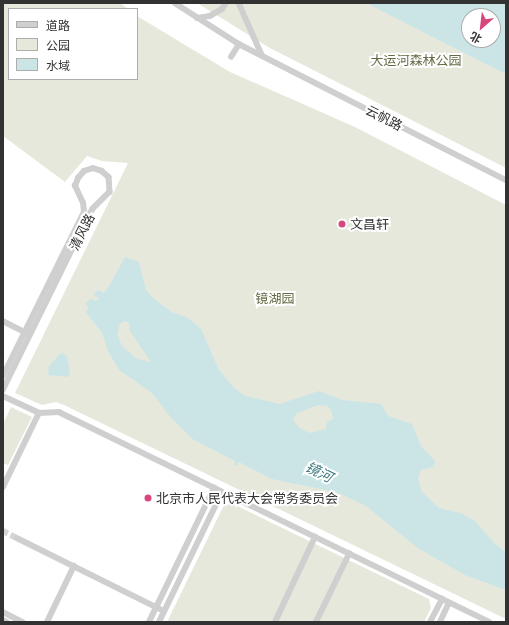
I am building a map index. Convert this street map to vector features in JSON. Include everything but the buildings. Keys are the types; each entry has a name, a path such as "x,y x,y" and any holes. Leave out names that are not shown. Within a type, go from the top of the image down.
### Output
{"street":[{"name":"云帆路","path":"175,3 239,44 506,180"},
{"path":"197,18 210,16 222,9 226,3"},
{"path":"239,3 262,55"},
{"path":"231,57 239,44"},
{"name":"清风路","path":"3,376 28,334 93,209 110,192 109,177 102,171 93,168 84,171 78,178 75,186 83,203 84,212 28,334 3,391"},
{"path":"3,321 28,334"},
{"path":"3,396 39,413 59,412 489,622"},
{"path":"3,487 39,413"},
{"path":"149,622 214,488"},
{"path":"159,622 222,492"},
{"path":"275,622 315,537"},
{"path":"17,538 164,611"},
{"path":"316,622 349,554"},
{"path":"47,622 74,566"},
{"path":"430,622 442,599"},
{"path":"440,622 450,603"},
{"path":"3,612 21,622"},
{"path":"3,620 7,622"}],"green space":[{"name":"镜湖园","path":"3,3 120,3 127,8 8,8 8,80 138,80 138,17 230,72 355,127 506,205 506,619 64,405 56,402 42,405 15,393 128,163 102,161 87,156 65,182 3,136"},
{"name":"大运河森林公园","path":"197,3 506,3 506,168 268,47"},
{"path":"11,407 32,417 8,465 3,463 3,424"},
{"path":"231,503 429,599 431,608 424,622 167,622 223,507"}],"water":[{"path":"366,3 506,3 506,74"},
{"name":"镜河","path":"125,257 139,262 146,290 154,299 173,313 187,317 201,329 219,370 233,387 245,396 280,404 319,391 342,400 381,404 388,416 412,424 421,446 435,461 433,467 421,470 419,474 418,480 422,492 439,508 460,513 474,520 495,544 506,552 506,590 465,575 419,549 366,506 339,493 272,479 239,462 236,466 234,465 235,461 194,440 172,419 152,393 119,370 108,351 102,333 86,312 89,306 85,304 90,299 96,301 99,298 93,295 98,290 104,293","holes":["125,321 129,323 130,331 151,362 137,359 122,346 117,334 120,324","318,405 328,406 332,412 333,419 327,422 326,429 310,433 299,428 293,419 296,414"]},
{"path":"61,353 67,356 70,374 68,377 48,375 49,366"}],"tunnel":[{"path":"3,531 17,538"}],"place":[{"name":"文昌轩","path":"342,224"},
{"name":"北京市人民代表大会常务委员会","path":"148,498"}]}
